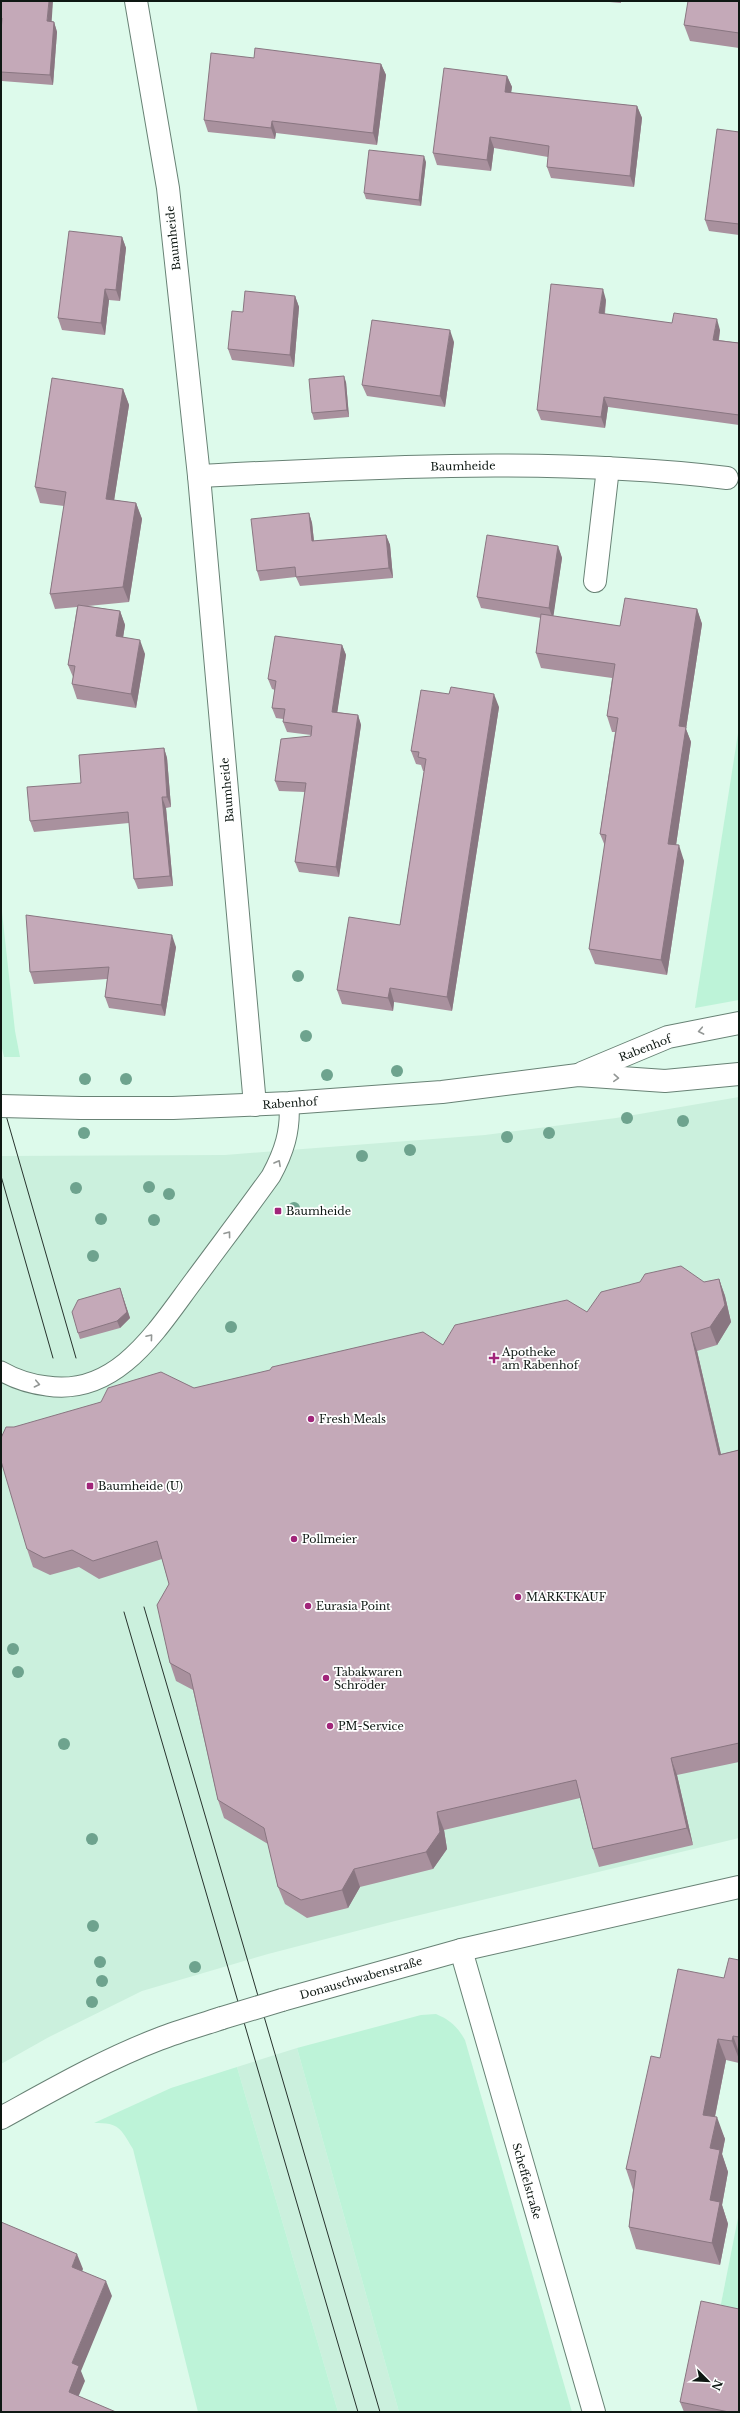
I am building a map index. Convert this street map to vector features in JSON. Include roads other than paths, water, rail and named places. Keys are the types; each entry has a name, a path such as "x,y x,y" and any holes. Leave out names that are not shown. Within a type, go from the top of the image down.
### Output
{"street":[{"name":"Baumheide","path":"136,1 168,188 199,476 255,1105"},
{"name":"Baumheide","path":"199,476 339,469 475,466 608,468 676,472 727,478"},
{"path":"595,581 608,468"},
{"name":"Rabenhof","path":"578,1076 668,1037 739,1023"},
{"name":"Rabenhof","path":"1,1106 81,1108 255,1105 442,1092 578,1076 665,1081 739,1074"},
{"name":"Donauschwabenstraße","path":"1,2118 40,2096 127,2053 159,2039 222,2018 461,1950 739,1887"},
{"name":"Scheffelstraße","path":"461,1950 594,2412"}],"lane":[{"path":"1,1371 13,1378 60,1388 86,1384 108,1375 127,1361 160,1325 270,1176 282,1156 289,1133 289,1103"}],"tram line":[{"path":"1,1098 76,1358"},
{"path":"1,1176 53,1358"},
{"path":"144,1607 380,2412"},
{"path":"124,1612 358,2412"}],"place":[{"name":"Baumheide","path":"278,1211"},
{"name":"Apotheke am Rabenhof","path":"494,1358"},
{"name":"Fresh Meals","path":"311,1419"},
{"name":"Baumheide (U)","path":"90,1486"},
{"name":"Pollmeier","path":"294,1539"},
{"name":"MARKTKAUF","path":"518,1597"},
{"name":"Eurasia Point","path":"308,1606"},
{"name":"Tabakwaren Schröder","path":"326,1678"},
{"name":"PM-Service","path":"330,1726"}]}
